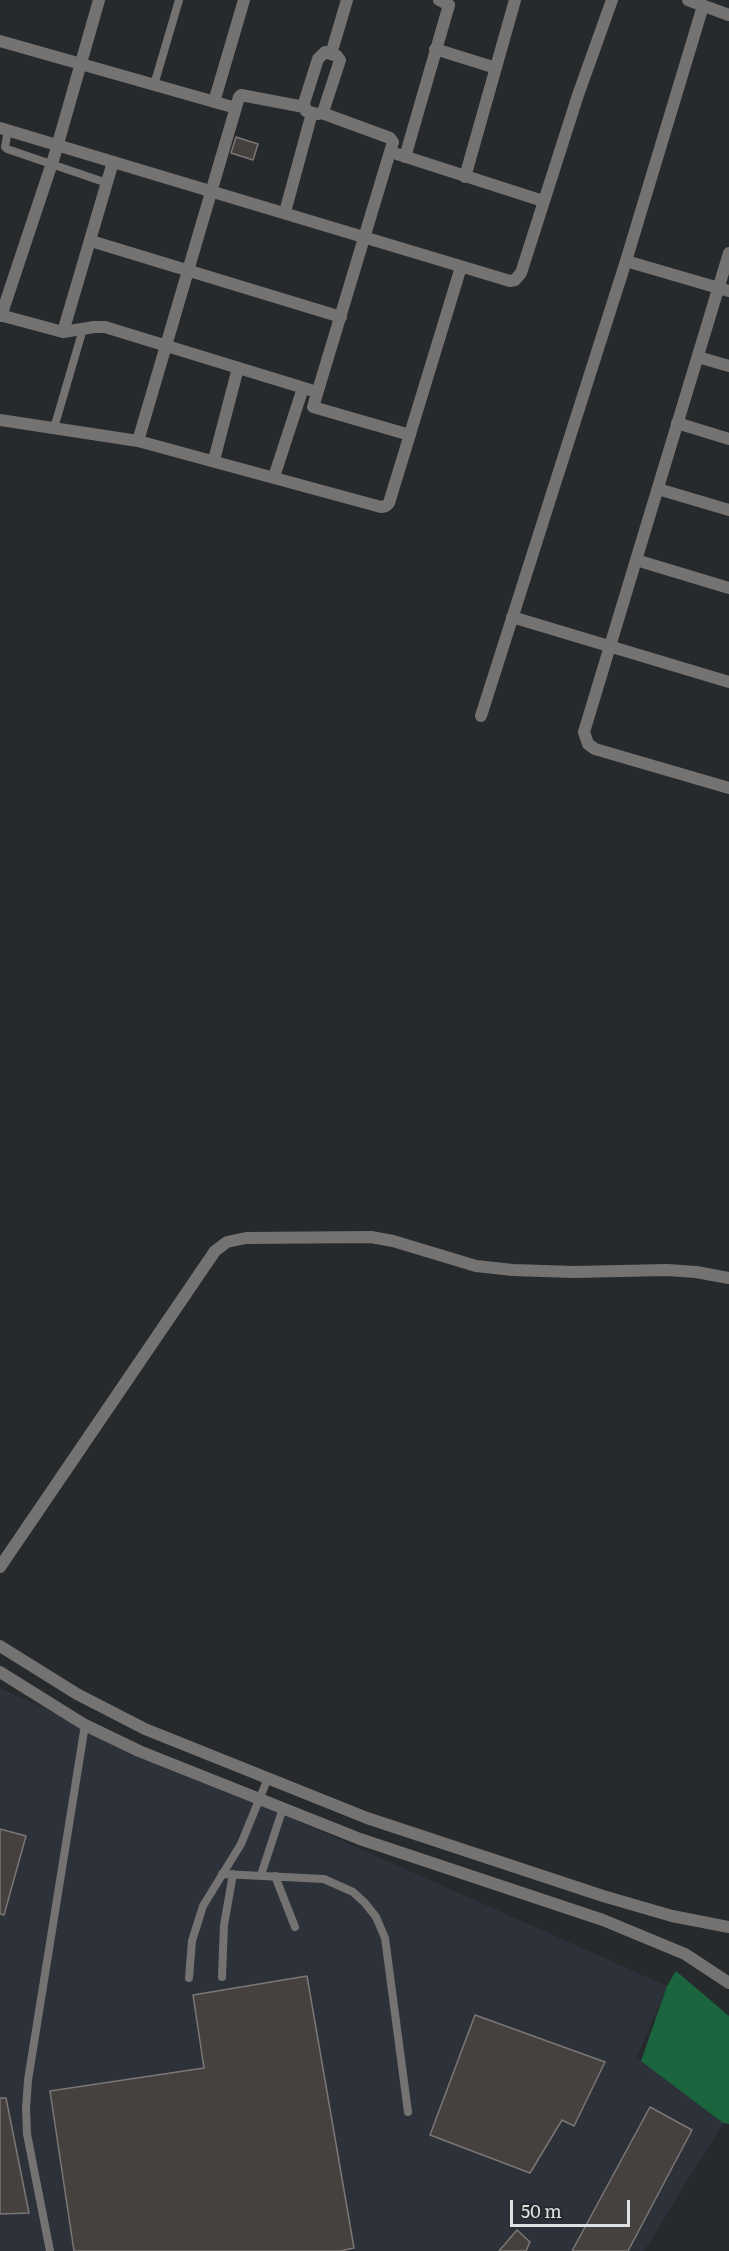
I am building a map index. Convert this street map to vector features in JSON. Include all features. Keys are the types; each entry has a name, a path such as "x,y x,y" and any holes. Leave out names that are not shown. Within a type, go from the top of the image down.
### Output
{"street":[{"path":"99,0 58,144 1,316 63,332 101,326 317,392"},
{"path":"214,102 244,0"},
{"path":"331,54 347,0"},
{"path":"405,157 449,5 438,0"},
{"path":"465,177 515,0"},
{"path":"4,129 285,212 505,281 515,280 520,273 612,0"},
{"path":"688,0 729,15"},
{"path":"481,716 626,261 703,6"},
{"path":"0,41 81,66 236,108"},
{"path":"435,50 496,68"},
{"path":"285,212 313,111 318,59 325,52 337,56 340,60 313,111"},
{"path":"138,441 241,95 313,111 390,138 393,142 314,408 410,435"},
{"path":"390,152 543,201"},
{"path":"63,332 113,162"},
{"path":"91,241 341,317"},
{"path":"729,253 724,289 698,357 677,423 585,728 588,744 595,749 729,788"},
{"path":"626,261 724,289"},
{"path":"0,420 138,441 381,507 386,506 461,267"},
{"path":"698,357 729,366"},
{"path":"214,460 238,368"},
{"path":"274,477 303,388"},
{"path":"677,423 729,439"},
{"path":"658,489 729,510"},
{"path":"636,560 729,588"},
{"path":"512,617 729,682"},
{"path":"0,1568 215,1251 227,1242 246,1238 371,1237 393,1241 476,1266 574,1272 668,1270 729,1278"},
{"path":"0,1646 77,1694 124,1719 181,1745 368,1818 603,1896 672,1916 729,1927"},
{"path":"1,1674 85,1725 139,1751 402,1854 603,1920 685,1954 729,1983"}],"lane":[{"path":"153,85 179,0"},
{"path":"4,129 6,148 107,183"},
{"path":"54,428 83,329"},
{"path":"50,2251 27,2134 26,2108 28,2080 85,1725"},
{"path":"189,1978 191,1950 203,1906 240,1844 268,1778"},
{"path":"261,1875 283,1808"},
{"path":"222,1874 311,1877 353,1892 376,1917 385,1938 408,2112"},
{"path":"222,1977 224,1925 233,1874"},
{"path":"275,1876 295,1927"}],"shaded area":[{"path":"0,1688 667,1986 637,2057 723,2123 644,2251 0,2251"}],"green space":[{"path":"676,1971 729,2016 729,2124 723,2123 641,2061 667,1986"}],"building":[{"path":"236,137 258,144 253,160 231,153"},
{"path":"0,1829 26,1836 4,1915 0,1914"},
{"path":"307,1976 354,2248 340,2251 74,2251 50,2091 204,2068 193,1995"},
{"path":"475,2015 605,2062 574,2126 562,2120 530,2173 430,2135"},
{"path":"0,2098 6,2098 29,2213 0,2214"},
{"path":"650,2107 692,2130 628,2251 572,2251"},
{"path":"517,2230 530,2242 526,2251 499,2251"}]}
